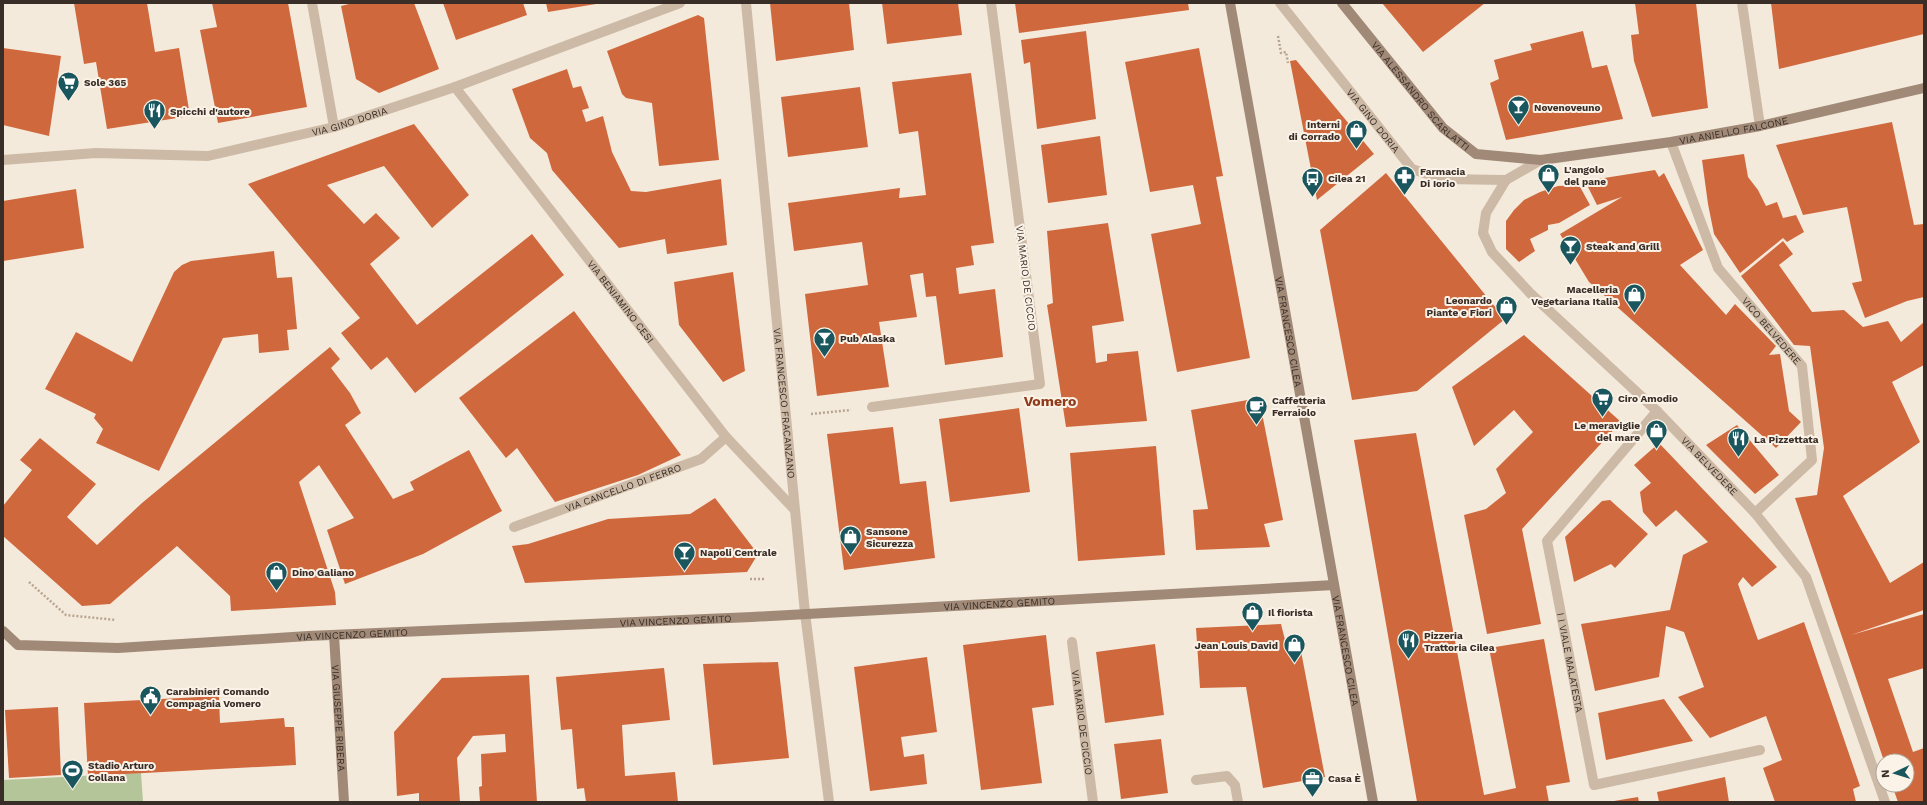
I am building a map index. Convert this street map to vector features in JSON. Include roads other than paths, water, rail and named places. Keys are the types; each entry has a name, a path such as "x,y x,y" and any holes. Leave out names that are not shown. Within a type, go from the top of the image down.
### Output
{"main road":[{"name":"VIA FRANCESCO CILEA","path":"1230,3 1240,69 1267,206 1373,802"},
{"name":"VIA ALESSANDRO SCARLATTI","path":"1342,3 1442,128 1476,154 1540,160"},
{"name":"VIA ANIELLO FALCONE","path":"1540,160 1671,142 1760,126 1924,88"},
{"name":"VIA VINCENZO GEMITO","path":"3,631 18,645 118,648 334,635 805,613 1334,585"},
{"name":"VIA GIUSEPPE RIBERA","path":"334,635 344,802"}],"street":[{"path":"312,3 334,127"},
{"name":"VIA GINO DORIA","path":"3,160 96,154 208,156 334,127 455,87 680,3"},
{"name":"VIA FRANCESCO FRACANZANO","path":"746,3 794,509 805,613 829,802"},
{"name":"VIA MARIO DE CICCIO","path":"872,407 1040,384 991,3"},
{"name":"VIA GINO DORIA","path":"1280,3 1412,169 1443,178 1506,180"},
{"path":"1742,3 1760,126"},
{"name":"VIA BENIAMINO CESI","path":"455,87 726,437 794,509"},
{"name":"VICO BELVEDERE","path":"1671,142 1718,268 1802,366 1812,460 1755,513"},
{"path":"1506,180 1540,160"},
{"name":"VIA BELVEDERE","path":"1506,180 1486,213 1483,233 1492,252 1530,293 1656,411 1755,513 1806,577 1885,802"},
{"name":"I I VIALE MALATESTA","path":"1656,411 1547,541 1594,784 1760,750"},
{"name":"VIA CANCELLO DI FERRO","path":"514,527 701,459 726,437"},
{"name":"VIA MARIO DE CICCIO","path":"1072,642 1093,802"},
{"path":"1196,780 1227,776 1235,785 1238,802"}],"place":[{"name":"Sole 365","path":"69,102"},
{"name":"Novenoveuno","path":"1518,126"},
{"name":"Spicchi d'autore","path":"155,130"},
{"name":"Interni di Corrado","path":"1356,150"},
{"name":"L'angolo del pane","path":"1548,194"},
{"name":"Farmacia Di Iorio","path":"1405,196"},
{"name":"Cilea 21","path":"1312,198"},
{"name":"Steak and Grill","path":"1571,266"},
{"name":"Macelleria Vegetariana Italia","path":"1634,314"},
{"name":"Leonardo Piante e Fiori","path":"1507,326"},
{"name":"Pub Alaska","path":"825,358"},
{"name":"Ciro Amodio","path":"1603,418"},
{"name":"Caffetteria Ferraiolo","path":"1256,426"},
{"name":"Le meraviglie del mare","path":"1656,450"},
{"name":"La Pizzettata","path":"1738,458"},
{"name":"Sansone Sicurezza","path":"851,556"},
{"name":"Napoli Centrale","path":"685,572"},
{"name":"Dino Galiano","path":"277,592"},
{"name":"Il fiorista","path":"1252,632"},
{"name":"Pizzeria Trattoria Cilea","path":"1409,660"},
{"name":"Jean Louis David","path":"1294,664"},
{"name":"Carabinieri Comando Compagnia Vomero","path":"150,716"},
{"name":"Stadio Arturo Collana","path":"73,790"},
{"name":"Casa È","path":"1313,798"}],"district":[{"name":"Vomero","path":"1050,401"}]}
